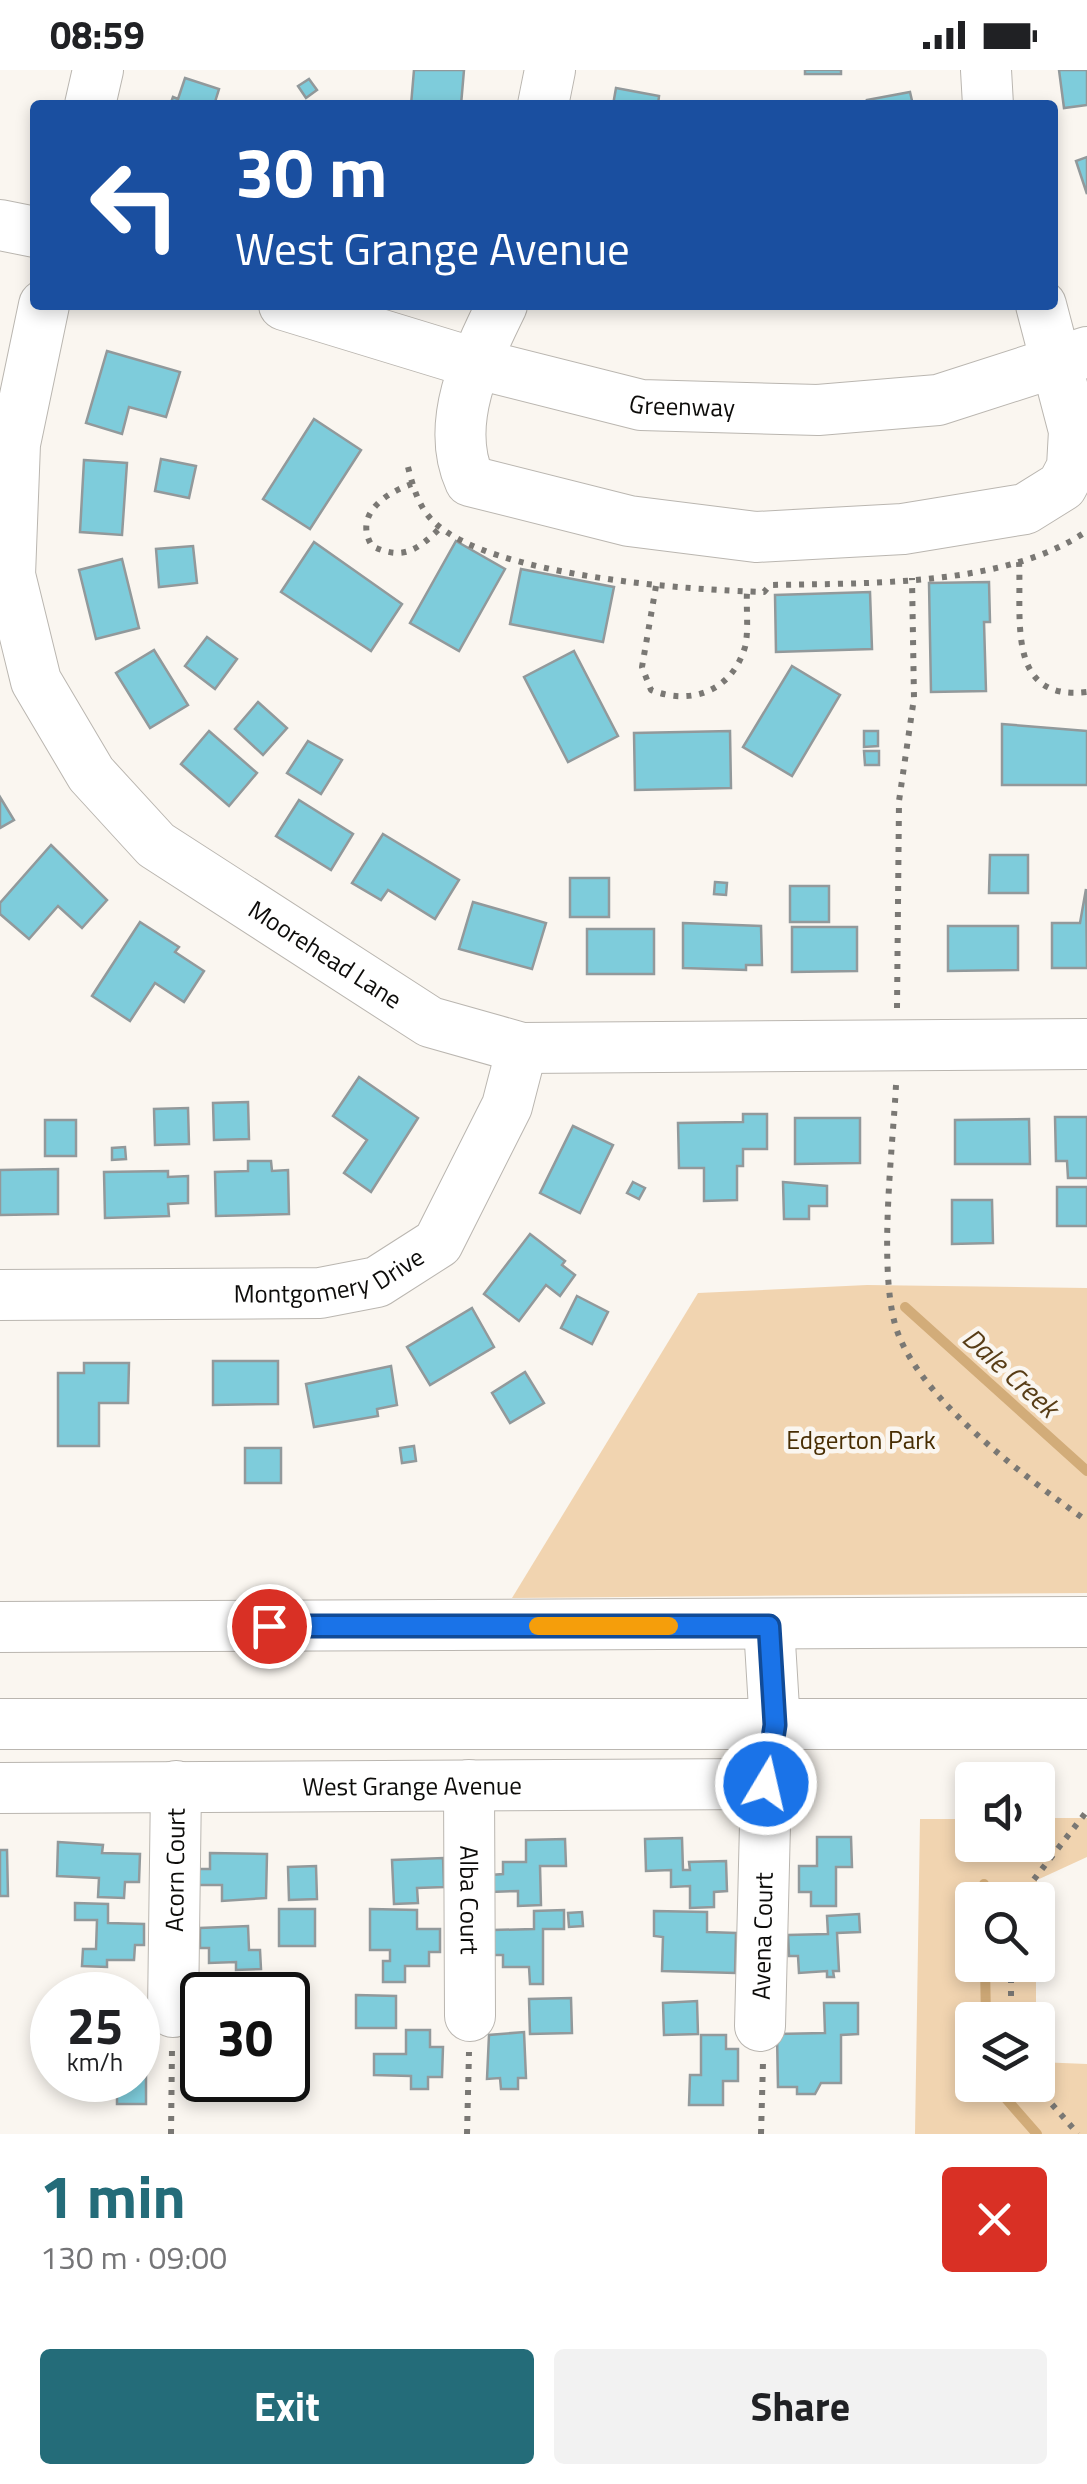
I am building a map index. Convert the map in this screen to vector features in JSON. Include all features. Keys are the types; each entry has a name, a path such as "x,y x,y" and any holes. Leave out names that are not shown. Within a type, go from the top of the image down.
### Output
{"street":[{"path":"91,100 98,70"},
{"path":"544,100 550,70"},
{"path":"986,70 988,100"},
{"path":"0,225 30,231"},
{"name":"Moorehead Lane","path":"43,310 14,444 10,575 36,681 91,774 156,846 430,1022 522,1048 1087,1044"},
{"name":"Greenway","path":"300,310 474,363 641,405 818,410 938,400 1072,356"},
{"path":"500,310 474,363 458,456 470,482 629,521 756,537 903,529 1026,509 1062,486 1072,467 1072,356 1045,310"},
{"name":"Montgomery Drive","path":"0,1295 320,1293 377,1282 438,1243 507,1106 522,1048"},
{"path":"0,1626 1087,1622"},
{"path":"766,1784 775,1725 769,1626"},
{"path":"0,1724 1087,1724"},
{"name":"West Grange Avenue","path":"0,1788 766,1784"},
{"name":"Avena Court","path":"760,2026 766,1784"},
{"name":"Alba Court","path":"469,1785 470,2016"},
{"name":"Acorn Court","path":"172,2012 176,1786"}],"path":[{"path":"412,484 392,490 374,506 366,523 372,546 390,554 406,554 441,527"},
{"path":"1019,562 1024,665 1036,683 1055,691 1087,692"},
{"path":"656,586 642,668 651,690 674,699 699,696 736,670 746,643 746,592"},
{"path":"1032,1882 1087,1812"},
{"path":"171,2134 172,2012"},
{"path":"467,2134 470,2016"},
{"path":"760,2026 761,2134"},
{"path":"1050,2102 1078,2134"}],"green space":[{"name":"Edgerton Park","path":"867,1285 1087,1288 1087,1593 512,1598 698,1293"},
{"path":"1055,1818 1087,1818 1087,1857 1037,1882 955,1882 955,1982 1036,1982 1036,2002 955,2002 955,2102 1055,2102 1055,2063 1087,2064 1087,2134 915,2134 920,1819 955,1819 955,1862 1055,1862"}],"building":[{"path":"414,70 464,70 461,100 411,100"},
{"path":"805,70 841,70 841,74 805,74"},
{"path":"1059,70 1087,70 1087,105 1064,108"},
{"path":"185,78 219,89 216,100 172,100 178,99"},
{"path":"309,79 317,90 306,98 298,86"},
{"path":"616,88 659,96 659,100 614,100"},
{"path":"910,92 912,100 867,100"},
{"path":"1087,157 1087,194 1076,161"},
{"path":"107,351 180,372 166,417 129,407 122,434 86,423"},
{"path":"314,419 361,450 310,529 263,499"},
{"path":"161,459 196,466 189,498 155,491"},
{"path":"84,460 127,463 122,535 80,532"},
{"path":"456,541 505,569 459,651 410,623"},
{"path":"314,542 402,604 371,651 281,592"},
{"path":"193,546 197,583 159,587 156,549"},
{"path":"122,559 139,628 96,639 79,570"},
{"path":"521,569 614,587 603,642 510,624"},
{"path":"989,582 990,622 984,622 986,691 931,692 929,583"},
{"path":"870,592 872,649 776,652 775,595"},
{"path":"207,637 237,659 215,689 185,666"},
{"path":"154,650 188,705 150,728 116,673"},
{"path":"574,651 618,736 568,762 524,677"},
{"path":"792,666 840,695 792,776 743,747"},
{"path":"258,702 287,728 263,755 235,729"},
{"path":"1002,724 1087,731 1087,785 1002,785"},
{"path":"209,731 257,773 229,806 181,764"},
{"path":"730,731 731,788 635,790 634,733"},
{"path":"864,731 878,731 878,746 864,747"},
{"path":"308,741 342,760 321,794 287,773"},
{"path":"864,751 879,751 879,765 865,765"},
{"path":"0,797 14,820 0,828"},
{"path":"299,800 353,834 331,870 276,836"},
{"path":"383,834 459,880 435,919 388,890 381,900 352,883"},
{"path":"51,845 107,900 82,928 58,906 29,939 0,914 0,903"},
{"path":"990,855 1028,855 1028,893 989,893"},
{"path":"570,878 609,878 609,917 570,917"},
{"path":"715,882 727,883 726,895 714,894"},
{"path":"790,886 829,886 829,922 790,922"},
{"path":"1086,889 1087,968 1052,968 1052,923 1080,923"},
{"path":"473,902 546,923 532,969 459,949"},
{"path":"140,922 179,947 175,952 204,971 184,1002 155,983 130,1021 92,996"},
{"path":"683,923 761,926 762,965 746,965 746,970 683,968"},
{"path":"948,926 1018,926 1018,970 948,971"},
{"path":"792,927 857,927 857,971 792,972"},
{"path":"587,929 654,929 654,974 587,974"},
{"path":"359,1077 418,1118 371,1192 344,1173 367,1140 333,1116"},
{"path":"248,1102 249,1139 214,1140 213,1103"},
{"path":"188,1108 189,1144 155,1145 154,1109"},
{"path":"743,1114 767,1114 767,1149 743,1149 743,1166 737,1166 737,1200 704,1201 704,1168 679,1168 678,1123 743,1122"},
{"path":"1055,1117 1087,1117 1087,1178 1068,1178 1067,1161 1056,1161"},
{"path":"795,1118 860,1118 860,1163 795,1164"},
{"path":"1029,1119 1030,1164 955,1164 955,1120"},
{"path":"45,1120 76,1120 76,1156 45,1156"},
{"path":"573,1126 613,1145 580,1213 540,1193"},
{"path":"125,1147 126,1159 112,1160 112,1148"},
{"path":"248,1161 271,1161 272,1171 288,1170 289,1214 216,1216 215,1172 248,1171"},
{"path":"58,1169 58,1214 0,1215 0,1170"},
{"path":"168,1171 168,1177 188,1176 188,1203 168,1204 169,1216 105,1218 104,1172"},
{"path":"633,1182 645,1188 639,1199 627,1193"},
{"path":"783,1182 827,1186 827,1206 809,1206 809,1219 784,1219"},
{"path":"1057,1187 1087,1187 1087,1226 1057,1226"},
{"path":"952,1200 992,1200 993,1243 952,1244"},
{"path":"530,1234 565,1261 562,1265 575,1275 560,1296 546,1285 519,1321 484,1294"},
{"path":"577,1296 608,1312 592,1344 561,1328"},
{"path":"472,1308 494,1347 430,1385 407,1347"},
{"path":"213,1361 278,1361 278,1404 213,1405"},
{"path":"84,1363 129,1363 128,1403 99,1403 99,1446 58,1446 58,1373 84,1373"},
{"path":"391,1366 397,1405 377,1409 378,1416 314,1427 306,1384"},
{"path":"525,1372 544,1403 510,1423 492,1393"},
{"path":"414,1446 416,1461 402,1463 400,1448"},
{"path":"245,1448 281,1448 281,1483 245,1483"},
{"path":"817,1837 851,1837 852,1867 836,1867 836,1906 811,1906 811,1892 799,1892 799,1866 817,1866"},
{"path":"682,1838 683,1870 690,1870 689,1862 726,1861 727,1891 714,1892 714,1907 690,1908 690,1886 671,1887 671,1870 646,1871 645,1839"},
{"path":"565,1839 566,1866 540,1866 541,1905 518,1906 518,1891 491,1892 491,1875 503,1874 503,1862 526,1862 526,1840"},
{"path":"58,1842 103,1845 102,1853 140,1854 139,1882 125,1882 124,1898 98,1897 99,1878 57,1876"},
{"path":"0,1850 7,1850 8,1896 0,1896"},
{"path":"210,1853 267,1854 266,1898 222,1901 222,1885 197,1885 197,1869 210,1869"},
{"path":"443,1858 444,1887 417,1888 418,1903 394,1904 392,1860"},
{"path":"316,1866 317,1899 289,1900 288,1867"},
{"path":"75,1903 108,1904 108,1923 144,1924 144,1945 135,1945 134,1960 107,1960 107,1967 82,1966 83,1949 96,1949 97,1920 75,1920"},
{"path":"279,1909 315,1909 315,1946 279,1946"},
{"path":"370,1909 417,1910 417,1929 440,1929 440,1952 429,1952 429,1966 405,1966 405,1982 383,1982 383,1961 390,1961 390,1950 370,1950"},
{"path":"564,1910 564,1929 543,1929 543,1984 530,1984 529,1967 503,1967 503,1955 493,1955 493,1930 534,1929 534,1911"},
{"path":"654,1911 707,1912 707,1932 736,1933 735,1973 662,1971 663,1937 654,1936"},
{"path":"582,1912 583,1926 569,1927 568,1913"},
{"path":"859,1914 860,1932 837,1933 839,1971 833,1971 834,1977 827,1977 827,1971 799,1973 798,1956 789,1956 788,1935 828,1934 827,1916"},
{"path":"248,1926 249,1950 260,1950 261,1969 236,1970 236,1962 209,1963 209,1948 200,1948 200,1928"},
{"path":"356,1995 396,1996 396,2028 356,2028"},
{"path":"571,1998 572,2033 530,2034 529,1999"},
{"path":"697,2001 698,2034 664,2035 663,2003"},
{"path":"824,2003 858,2003 858,2034 841,2035 841,2083 821,2083 815,2094 797,2094 797,2087 778,2087 777,2034 825,2033"},
{"path":"406,2030 430,2030 430,2047 443,2047 442,2077 428,2077 428,2089 411,2089 411,2076 374,2075 374,2054 406,2054"},
{"path":"524,2032 526,2078 518,2078 518,2089 501,2089 500,2078 487,2079 489,2035"},
{"path":"701,2035 726,2035 726,2049 738,2049 738,2081 723,2081 723,2105 689,2105 690,2075 701,2075"}],"waterway":[{"name":"Dale Creek","path":"905,1307 1087,1471"},
{"name":"Dale Creek","path":"985,1982 986,2002"},
{"name":"Dale Creek","path":"1009,2102 1037,2134"}],"slow traffic":[{"path":"538,1626 669,1626"}],"route":[{"path":"269,1626 769,1626 775,1725 766,1784"}]}
